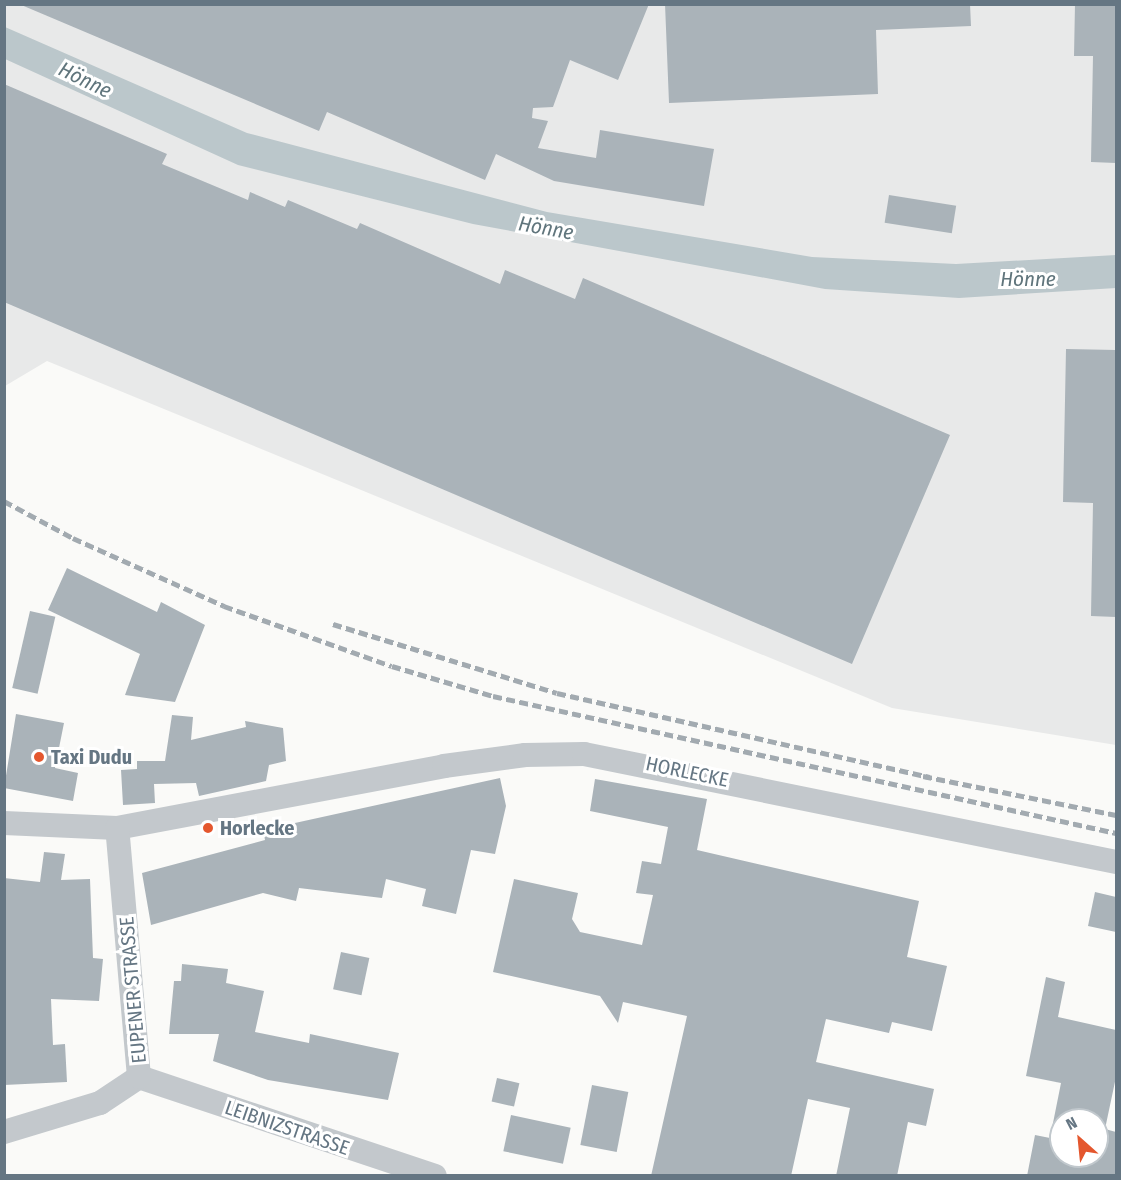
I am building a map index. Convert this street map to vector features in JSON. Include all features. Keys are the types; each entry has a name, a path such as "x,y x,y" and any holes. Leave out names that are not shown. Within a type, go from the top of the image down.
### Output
{"street":[{"name":"HORLECKE","path":"4,823 117,828 444,766 525,755 584,754 1116,862"},
{"name":"EUPENER STRASSE","path":"4,1132 100,1103 139,1077 117,828"},
{"name":"LEIBNIZSTRASSE","path":"139,1077 435,1176"}],"shaded area":[{"path":"5,5 1116,5 1116,745 892,708 47,361 5,386"}],"water":[{"name":"Hönne","path":"5,27 247,133 547,212 812,257 956,264 1116,255 1116,288 959,298 825,289 473,224 238,165 5,59"}],"building":[{"path":"19,4 649,4 618,80 570,60 553,107 533,108 532,118 548,121 538,148 596,158 600,130 714,149 704,206 554,181 496,154 485,180 327,112 319,131"},
{"path":"665,4 970,4 971,26 876,30 878,94 669,103"},
{"path":"1075,4 1116,4 1116,163 1091,162 1093,56 1074,56"},
{"path":"4,84 167,154 162,164 248,200 250,192 285,207 288,200 357,229 360,223 500,284 505,270 575,299 583,278 950,435 852,664 4,302"},
{"path":"889,195 956,206 952,233 885,223"},
{"path":"1066,349 1116,350 1116,617 1091,616 1093,503 1063,502"},
{"path":"67,568 157,612 161,602 205,625 175,702 125,695 140,654 48,610"},
{"path":"30,611 55,617 38,694 12,688"},
{"path":"16,714 64,723 55,768 78,773 73,801 4,788"},
{"path":"172,715 193,717 191,740 246,727 245,721 283,728 286,761 269,765 266,781 199,796 196,783 154,784 155,803 123,805 121,770 137,769 137,761 165,761"},
{"path":"500,778 506,806 495,854 471,850 456,914 422,906 426,889 386,879 382,898 299,888 296,901 263,893 151,925 142,873 265,840 263,830"},
{"path":"595,779 707,799 697,850 919,901 907,957 947,966 932,1031 892,1022 889,1033 826,1019 816,1062 934,1089 926,1126 908,1122 897,1176 836,1176 850,1108 808,1099 791,1176 651,1176 687,1016 623,1002 618,1023 600,996 493,972 514,879 578,893 572,919 580,932 642,945 653,895 636,893 642,861 661,864 668,827 590,811"},
{"path":"44,852 65,854 61,880 90,879 93,958 103,959 99,1001 51,999 53,1045 65,1044 67,1082 4,1085 4,878 40,882"},
{"path":"1095,892 1116,897 1116,932 1088,926"},
{"path":"341,952 369,958 361,995 333,989"},
{"path":"182,964 228,969 226,983 264,991 255,1032 309,1043 310,1034 399,1053 388,1100 268,1080 213,1061 219,1034 169,1034 174,981 181,981"},
{"path":"1046,977 1065,982 1058,1017 1116,1030 1116,1077 1109,1110 1109,1108 1056,1108 1061,1083 1026,1076"},
{"path":"497,1078 519,1083 514,1107 492,1101"},
{"path":"592,1085 628,1092 617,1152 580,1145"},
{"path":"511,1115 571,1128 563,1164 503,1151"},
{"path":"1109,1130 1116,1132 1116,1176 1027,1176 1035,1135 1049,1138 1049,1168 1109,1168"}],"railway":[{"path":"4,501 73,538 224,606 392,666 493,696 1116,833"},
{"path":"333,624 557,693 930,777"},
{"path":"923,776 1116,815"}],"place":[{"name":"Taxi Dudu","path":"39,757"},
{"name":"Horlecke","path":"208,828"}]}
